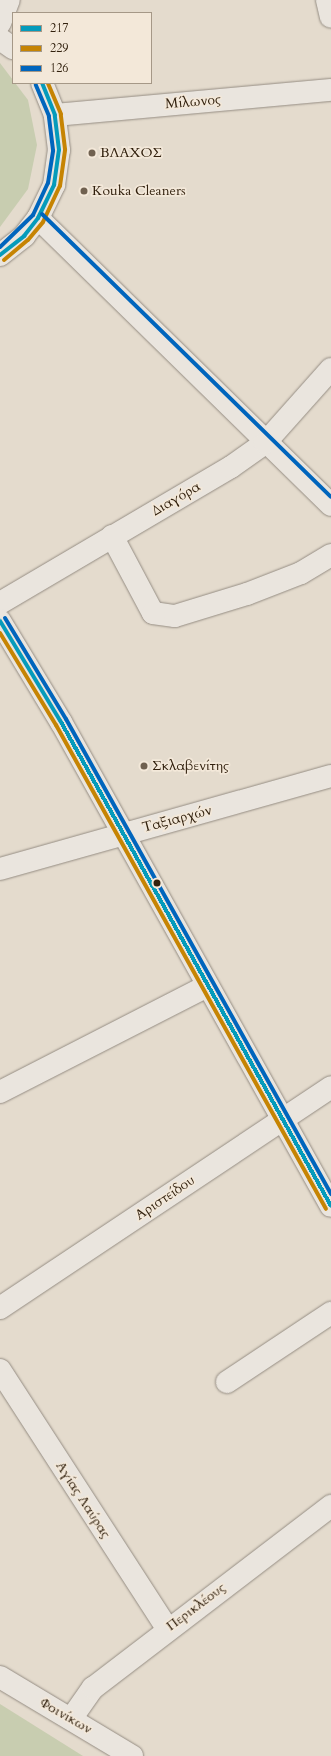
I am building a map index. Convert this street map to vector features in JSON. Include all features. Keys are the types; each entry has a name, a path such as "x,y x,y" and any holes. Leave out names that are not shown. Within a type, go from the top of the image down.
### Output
{"street":[{"path":"0,23 9,0"},
{"path":"327,0 331,17"},
{"path":"0,38 12,47"},
{"path":"0,255 24,236 38,218 54,186 60,150 56,115 42,84"},
{"name":"Μίλωνος","path":"56,115 331,90"},
{"path":"38,218 265,443 331,505"},
{"name":"Διαγόρα","path":"0,603 231,467 265,443 331,369"},
{"path":"112,536 153,613 175,616 247,594 301,573 331,555"},
{"path":"0,621 124,834 207,986 331,1206"},
{"name":"Ταξιαρχών","path":"0,869 331,776"},
{"path":"0,1092 207,986"},
{"name":"Αριστείδου","path":"0,1308 331,1087"},
{"path":"227,1382 331,1313"},
{"name":"Αγίας Λαύρας","path":"0,1370 168,1628"},
{"name":"Περικλέους","path":"71,1719 93,1688 168,1628 331,1506"},
{"name":"Φοινίκων","path":"0,1677 132,1756"}],"green space":[{"path":"0,63 12,79 12,84 16,84 28,100 37,145 28,189 0,227"},
{"path":"0,1704 83,1756 0,1756"}],"transit line":[{"name":"217","path":"0,255 24,236 38,218 54,185 59,150 55,115 42,84"},
{"name":"229","path":"4,260 28,240 43,222 60,186 65,149 61,114 48,84"},
{"name":"126","path":"0,247 33,215 48,183 53,150 49,116 36,85"},
{"name":"126","path":"42,214 331,497"},
{"name":"126","path":"5,618 66,719 331,1194"},
{"name":"217","path":"0,621 61,722 331,1206"},
{"name":"229","path":"0,633 56,725 326,1209"}],"place":[{"name":"ΒΛΑΧΟΣ","path":"92,153"},
{"name":"Kouka Cleaners","path":"84,191"},
{"name":"Σκλαβενίτης","path":"144,766"}]}
